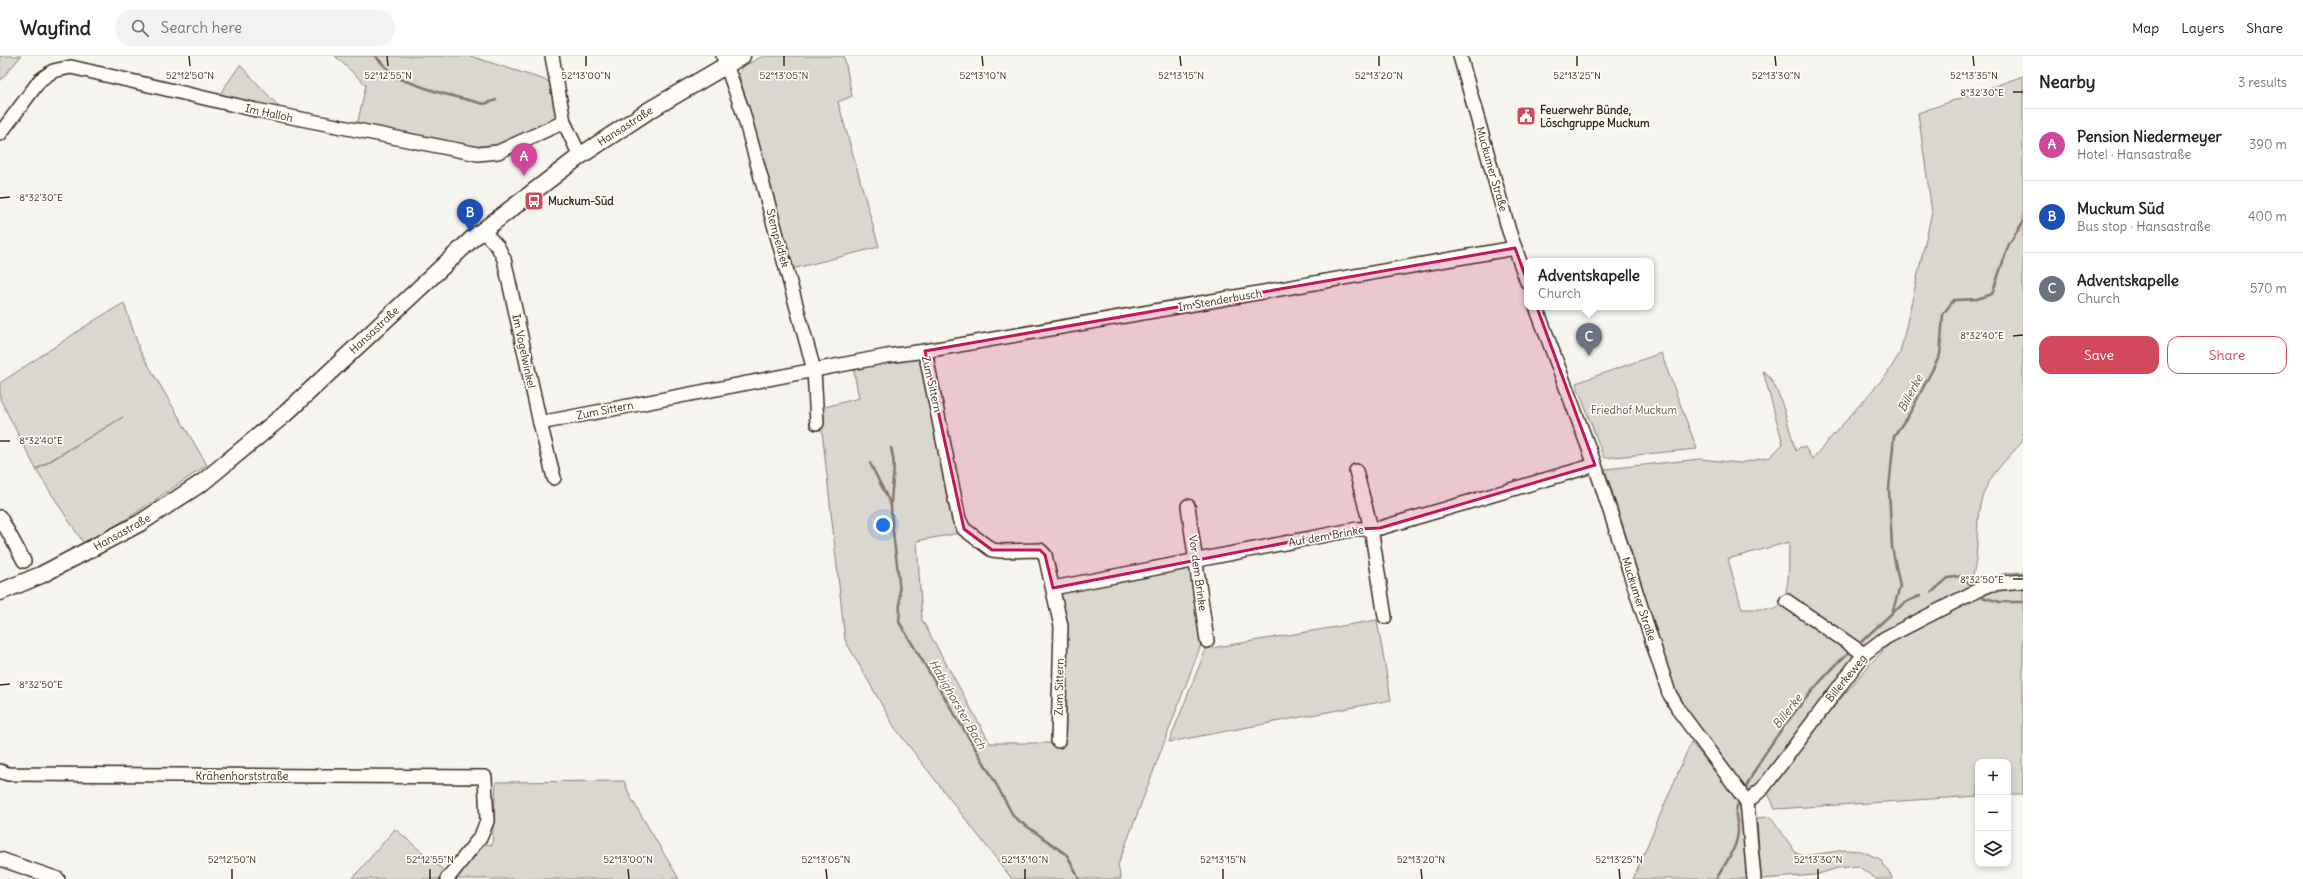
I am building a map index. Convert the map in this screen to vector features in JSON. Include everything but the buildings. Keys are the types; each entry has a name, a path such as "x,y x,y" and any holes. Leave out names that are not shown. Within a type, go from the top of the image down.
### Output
{"main road":[{"name":"Hansastraße","path":"0,592 41,575 140,523 203,482 285,414 483,231 580,156 725,60 742,56"}],"street":[{"path":"552,56 564,122 580,156"},
{"name":"Muckumer Straße","path":"1460,56 1514,248 1524,274"},
{"name":"Stempeldiek","path":"725,60 743,112 814,370 817,423"},
{"name":"Im Halloh","path":"0,134 40,80 53,71 71,67 256,110 478,154 498,152 564,122"},
{"name":"Im Vogelwinkel","path":"483,231 498,247 504,259 554,478"},
{"name":"Im Stenderbusch","path":"926,351 1514,248"},
{"name":"Muckumer Straße","path":"1537,310 1594,465 1670,693 1680,712 1747,802"},
{"name":"Zum Sittern","path":"540,422 814,370 926,351 959,518 964,529 992,550 1040,550 1045,555 1061,626 1058,741"},
{"name":"Auf dem Brinke","path":"1053,588 1357,529 1400,524 1594,465"},
{"path":"1356,471 1371,528 1385,617"},
{"name":"Vor dem Brinke","path":"1188,506 1197,560 1207,641"},
{"path":"0,518 24,561"},
{"name":"Billerkeweg","path":"1747,802 1763,788 1864,654 1885,638 1982,588 1992,584 2023,581"},
{"path":"1787,601 1864,654"},
{"name":"Krähenhorststraße","path":"0,771 8,774 485,777 487,822 481,836 447,879"},
{"path":"1747,802 1754,879"},
{"path":"0,859 58,879"}],"highlighted area":[{"path":"1515,248 1595,465 1380,528 1357,529 1053,588 1045,555 1040,550 992,550 964,529 925,351"}],"green space":[{"path":"0,56 21,56 0,81"},
{"path":"335,56 470,56 554,83 560,115 550,124 513,144 477,148 357,125 366,85"},
{"path":"763,56 844,56 852,96 838,102 879,247 792,269 739,74 742,67"},
{"path":"240,65 282,110 218,97"},
{"path":"2023,76 2023,441 1998,469 1984,492 1979,512 1974,569 1966,591 1882,635 1759,783 1746,790 1690,714 1674,687 1605,469 1700,459 1740,463 1770,457 1783,444 1763,371 1769,377 1779,396 1796,451 1800,447 1805,447 1812,459 1887,374 1900,353 1932,212 1918,113","holes":["1789,542 1787,587 1785,596 1781,603 1776,609 1742,609 1728,559"]},
{"path":"124,303 140,351 207,465 119,524 84,544 36,470 123,417 36,469 0,399 0,383 95,320"},
{"name":"Friedhof Muckum","path":"1661,353 1697,449 1604,458 1576,383"},
{"path":"920,355 959,533 917,541 922,620 990,743 1064,743 1068,623 1061,595 1066,591 1193,563 1202,642 1118,865 1121,879 1012,879 895,728 845,640 822,430 821,408 859,398 853,367"},
{"path":"2023,572 2023,794 2011,794 2011,759 1975,759 1975,796 1775,809 1768,793 1809,736 1872,662 1897,637 1987,592 1989,578 2006,573"},
{"path":"1377,620 1391,700 1169,742 1206,649"},
{"path":"1691,742 1741,804 1746,821 1748,879 1633,879"},
{"path":"624,781 631,798 679,879 452,879 480,843 492,845 496,782"},
{"path":"1771,817 1796,853 1804,856 1845,850 1861,851 1880,859 1893,879 1876,879 1858,866 1838,868 1815,875 1761,879 1757,818"},
{"path":"395,829 448,874 443,879 352,879"}],"waterway":[{"path":"375,56 397,78 437,92 484,104 496,100"},
{"name":"Billerke","path":"1862,641 1892,613 1900,587 1892,547 1889,489 1894,436 1911,411 1940,355 1943,314 1954,300 1977,299 1992,294 2009,244 2023,222"},
{"name":"Habighorster Bach","path":"891,448 894,462 891,505 900,591 899,622 990,773 1014,817 1067,855 1079,879"},
{"name":"Habighorster Bach","path":"870,463 891,505"},
{"name":"Billerke","path":"1932,592 1948,578 1962,576 1972,586"},
{"name":"Billerke","path":"1893,612 1908,601 1920,596"},
{"name":"Billerke","path":"1982,597 2000,602 2023,602"},
{"name":"Billerke","path":"1746,787 1766,752 1792,715 1821,681 1850,651"},
{"name":"Billerke","path":"1716,879 1730,856 1737,838 1738,831 1736,814 1738,804"}],"place":[{"name":"Feuerwehr Bünde, Löschgruppe Muckum","path":"1526,116"},
{"name":"Pension Niedermeyer","path":"524,176"},
{"name":"Muckum-Süd","path":"534,201"},
{"name":"Muckum Süd","path":"470,232"},
{"name":"Adventskapelle","path":"1589,356"}]}
